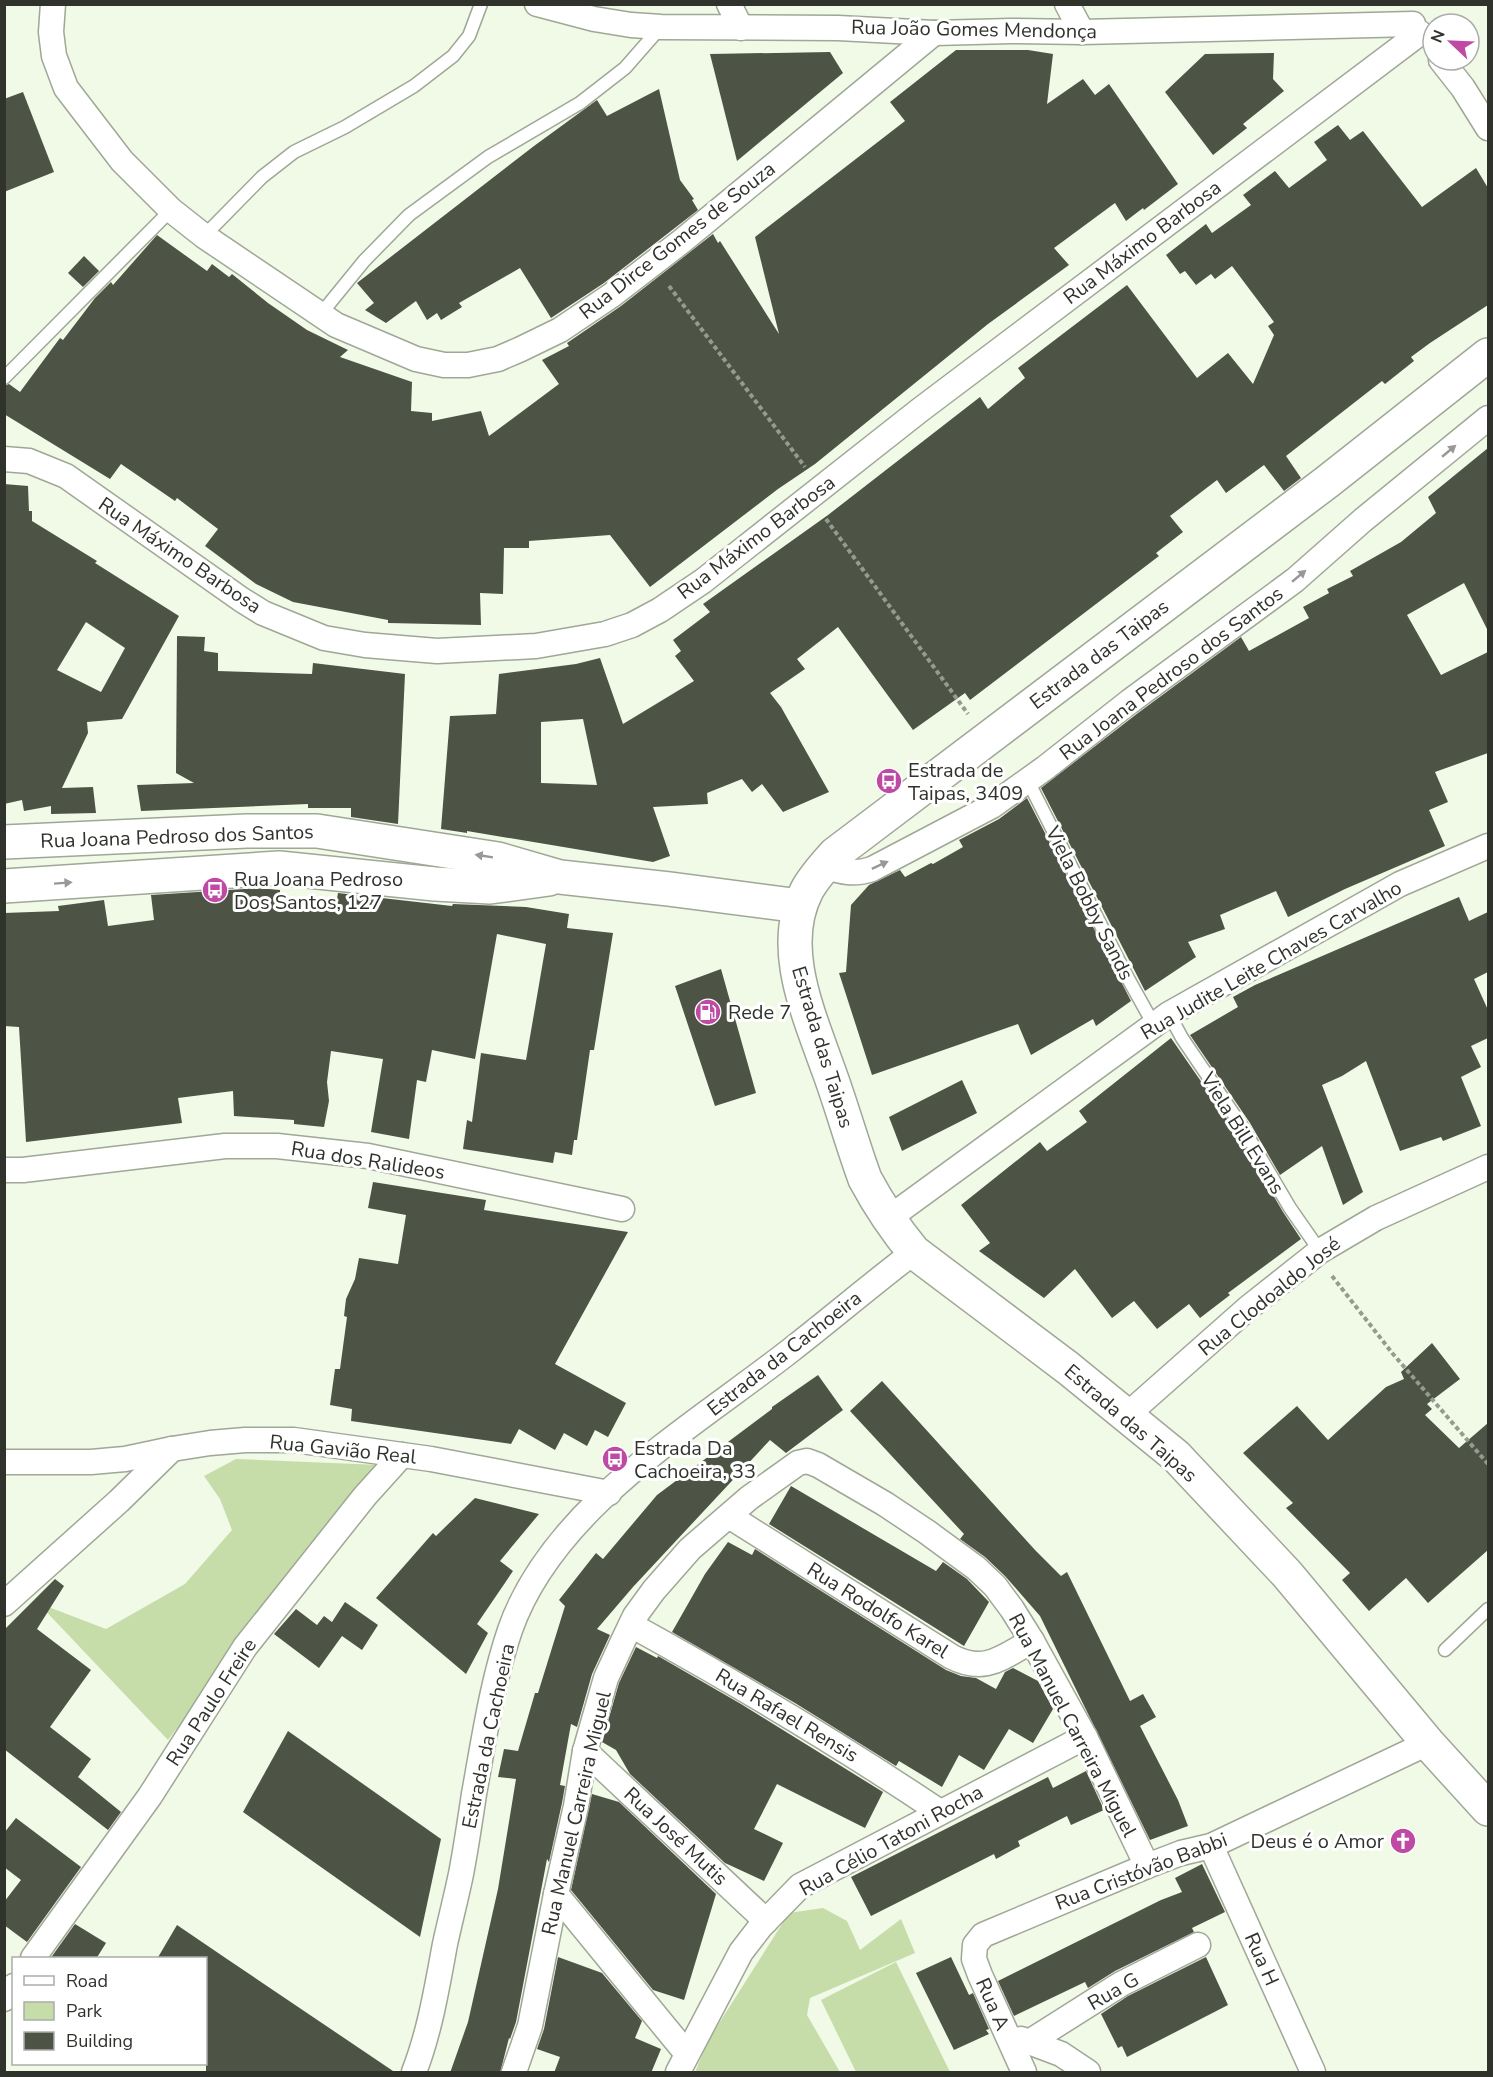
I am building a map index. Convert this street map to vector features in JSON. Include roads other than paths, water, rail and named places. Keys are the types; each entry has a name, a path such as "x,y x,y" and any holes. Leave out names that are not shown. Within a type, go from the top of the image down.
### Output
{"main road":[{"name":"Estrada das Taipas","path":"1488,355 1328,483 835,854 807,891 800,906 795,947 804,998 865,1179 879,1205 914,1252 1068,1368 1176,1455 1287,1574 1428,1743 1488,1809"},
{"name":"Rua Joana Pedroso dos Santos","path":"4,842 247,831 317,831 498,859 560,877 800,906"},
{"name":"Rua Joana Pedroso dos Santos","path":"4,886 279,868 435,884 490,887 560,877"}],"street":[{"name":"Rua Dirce Gomes de Souza","path":"53,4 51,32 54,57 66,88 122,161 171,210 204,236 336,325 416,359 444,365 468,366 498,359 560,330 612,295 934,33"},
{"name":"Rua João Gomes Mendonça","path":"537,4 594,19 661,27 838,28 934,33 1417,28"},
{"path":"729,4 741,28"},
{"path":"1067,4 1082,32"},
{"name":"Rua Máximo Barbosa","path":"4,459 30,461 66,476 168,550 263,613 324,638 365,645 437,651 536,646 605,634 632,625 660,610 703,581 1417,28"},
{"path":"1450,72 1488,128"},
{"name":"Rua Joana Pedroso dos Santos","path":"824,866 843,872 862,872 872,869 992,806 1295,580 1363,520 1488,418"},
{"name":"Rua Judite Leite Chaves Carvalho","path":"889,1218 1161,1019 1400,884 1488,846"},
{"name":"Rua dos Ralideos","path":"4,1170 23,1170 225,1146 277,1146 368,1156 622,1209"},
{"name":"Rua Clodoaldo José","path":"1127,1415 1248,1308 1320,1251 1376,1218 1488,1167"},
{"name":"Estrada da Cachoeira","path":"414,2073 436,1993 502,1656 511,1629 532,1585 565,1538 586,1513 652,1455 792,1350 914,1252"},
{"name":"Rua Gavião Real","path":"4,1462 102,1461 245,1440 294,1440 509,1473 609,1493"},
{"path":"4,1604 119,1501 172,1449"},
{"name":"Rua Paulo Freire","path":"34,1957 150,1796 245,1647 365,1496 402,1455"},
{"name":"Rua Manuel Carreira Miguel","path":"518,2063 537,1994 576,1806 585,1751 606,1678 631,1625 654,1590 690,1549 749,1498 798,1463 807,1461 818,1465 885,1504 927,1532 976,1569 994,1586 1032,1641 1084,1737 1147,1866"},
{"name":"Rua Rodolfo Karel","path":"729,1516 952,1657 967,1664 993,1662 1032,1641"},
{"name":"Rua Rafael Rensis","path":"631,1625 719,1674 860,1758 940,1812"},
{"name":"Rua Célio Tatoni Rocha","path":"683,2063 741,1952 766,1921 800,1886 1084,1737"},
{"name":"Rua Cristóvão Babbi","path":"983,1935 1147,1866 1181,1853 1211,1846 1428,1743"},
{"name":"Rua José Mutis","path":"585,1751 766,1921"},
{"name":"Rua H","path":"1211,1846 1313,2073"},
{"path":"556,1894 683,2063"},
{"name":"Rua A","path":"983,1935 975,1945 974,1959 1024,2073"},
{"name":"Rua G","path":"1031,2041 1121,1984 1198,1945"},
{"path":"1007,2034 1061,2054 1088,2073"},
{"path":"518,2063 537,2073"}],"lane":[{"path":"204,236 262,177 294,152 345,127 414,86 453,56 469,36 481,4"},
{"path":"320,315 364,261 410,215 488,157 580,103 625,68 661,27"},
{"path":"4,378 171,210"},
{"name":"Viela Bobby Sands","path":"1028,781 1125,974 1161,1019"},
{"name":"Viela Bill Evans","path":"1161,1019 1182,1038 1243,1128 1290,1208 1320,1251"},
{"path":"1445,1650 1488,1609"}],"place":[{"name":"Estrada de Taipas, 3409","path":"889,781"},
{"name":"Rua Joana Pedroso Dos Santos, 127","path":"215,890"},
{"name":"Rede 7","path":"708,1012"},
{"name":"Estrada Da Cachoeira, 33","path":"615,1459"},
{"name":"Deus é o Amor","path":"1403,1841"}]}
